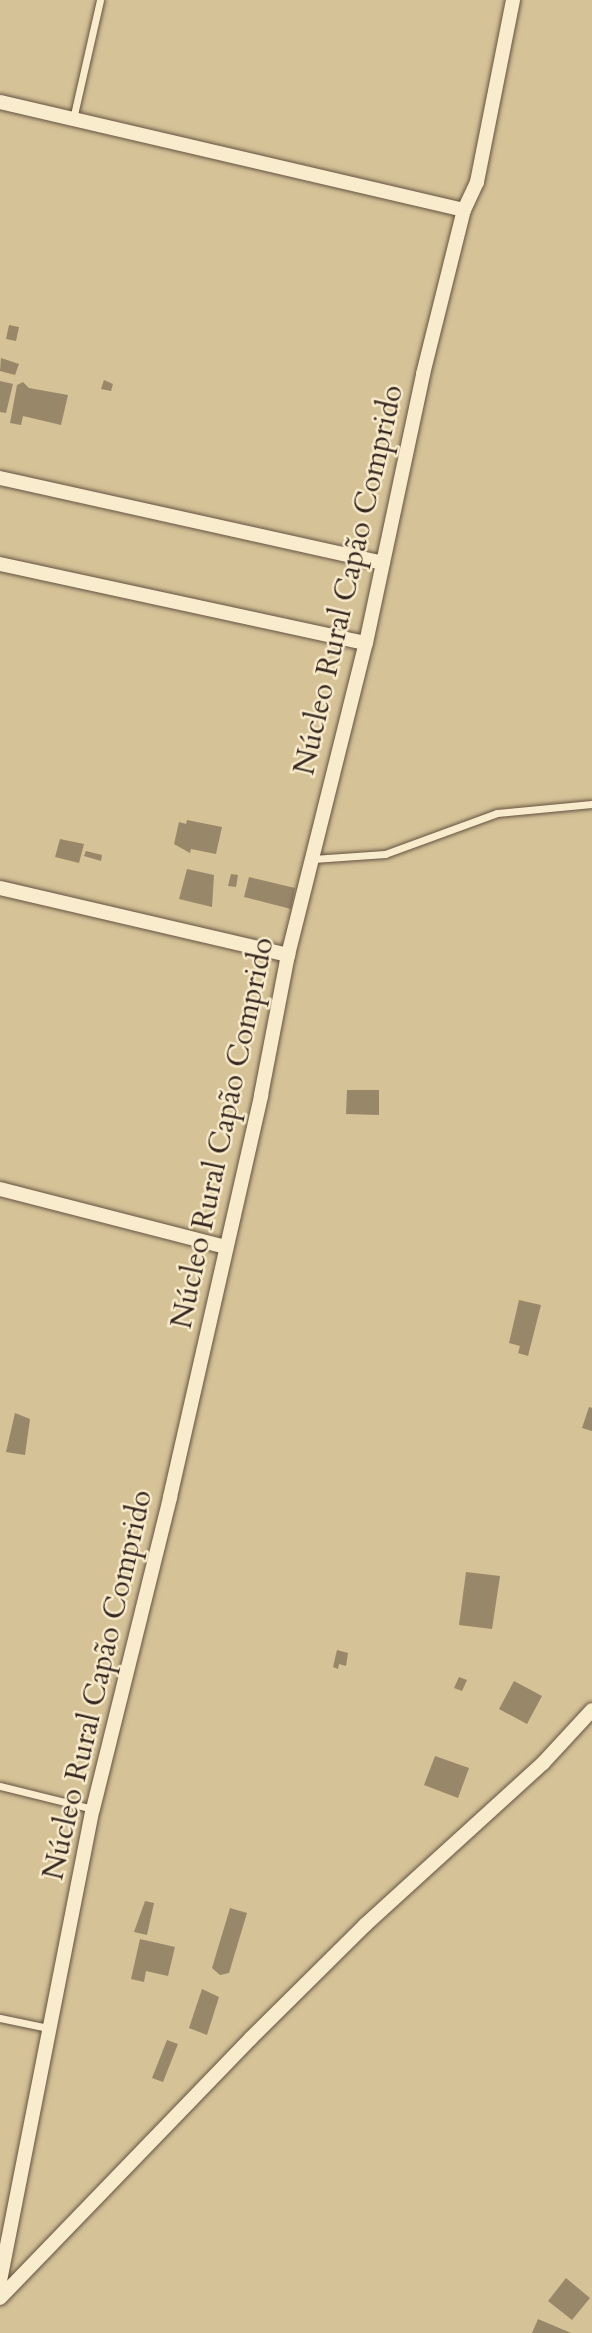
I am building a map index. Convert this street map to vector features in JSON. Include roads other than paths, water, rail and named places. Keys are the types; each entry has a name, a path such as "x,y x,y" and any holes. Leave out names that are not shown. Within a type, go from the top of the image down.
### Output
{"street":[{"name":"Núcleo Rural Capão Comprido","path":"0,2281 93,1809 226,1247 288,955 366,643 423,374 464,210 477,182 513,0"},
{"path":"0,102 464,210"},
{"path":"0,478 383,563"},
{"path":"0,564 366,643"},
{"path":"0,888 288,955"},
{"path":"0,1189 226,1247"},
{"path":"0,2298 346,1944 543,1763 592,1710"}],"lane":[{"path":"73,119 100,0"},
{"path":"312,859 385,854 497,813 592,804"},
{"path":"0,1786 93,1809"},
{"path":"0,2018 48,2028"}]}
